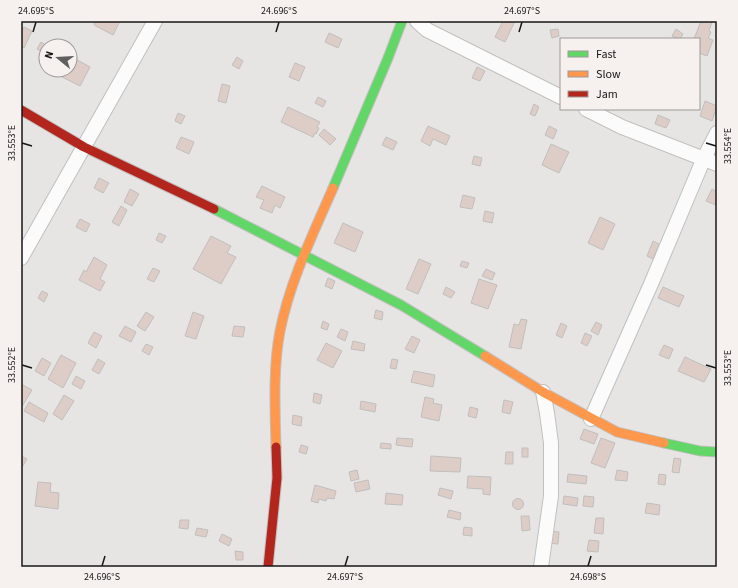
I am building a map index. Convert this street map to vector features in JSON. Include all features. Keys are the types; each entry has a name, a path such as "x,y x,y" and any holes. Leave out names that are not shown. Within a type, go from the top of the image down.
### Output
{"street":[{"path":"21,258 155,21"},
{"path":"268,567 277,478 276,366 280,331 293,285 304,255 388,58 402,21"},
{"path":"417,21 432,32 560,96"},
{"path":"21,110 84,147 224,214 401,305 543,392 617,432 700,451 717,452"},
{"path":"588,110 622,127 710,161"},
{"path":"591,419 710,161 717,133"},
{"path":"541,567 551,496 551,443 543,392"}],"building":[{"path":"95,21 120,21 113,35 94,25"},
{"path":"503,21 515,21 505,42 495,37"},
{"path":"701,21 712,22 709,31 711,32 708,38 713,40 707,56 700,53 700,38 694,38"},
{"path":"24,27 32,31 24,48 21,46 21,32"},
{"path":"558,29 559,36 552,38 550,30"},
{"path":"676,29 683,34 681,38 672,36"},
{"path":"329,33 342,39 338,48 325,42"},
{"path":"237,57 243,61 239,69 232,65"},
{"path":"78,60 90,67 80,86 64,78 78,78"},
{"path":"295,63 305,67 299,81 289,77"},
{"path":"477,67 485,71 480,81 472,78"},
{"path":"222,84 230,86 226,103 218,101"},
{"path":"318,97 326,101 323,107 315,103"},
{"path":"705,101 717,106 712,121 700,116"},
{"path":"534,104 539,107 535,116 530,114"},
{"path":"288,107 320,122 317,127 319,128 313,137 281,122"},
{"path":"178,113 185,116 181,124 175,121"},
{"path":"658,115 670,120 666,128 655,124"},
{"path":"428,126 450,136 446,145 433,139 430,146 421,141"},
{"path":"549,126 557,130 553,139 545,135"},
{"path":"324,129 336,139 330,145 319,135"},
{"path":"181,137 194,142 189,154 176,148"},
{"path":"386,137 397,142 393,150 382,145"},
{"path":"551,144 569,152 559,173 542,165"},
{"path":"474,156 482,158 480,166 472,164"},
{"path":"99,178 109,183 103,193 94,188"},
{"path":"262,186 285,197 280,208 275,205 272,213 260,208 264,200 256,197"},
{"path":"130,189 139,194 132,206 124,202"},
{"path":"712,189 717,192 716,205 706,201"},
{"path":"463,195 475,198 472,209 460,207"},
{"path":"121,206 127,210 119,226 112,222"},
{"path":"485,211 494,213 492,223 483,221"},
{"path":"600,217 615,224 603,250 588,243"},
{"path":"80,219 90,224 86,232 76,227"},
{"path":"343,223 363,232 355,252 334,243"},
{"path":"159,233 166,236 162,243 156,240"},
{"path":"211,236 231,246 227,253 236,257 221,284 193,269"},
{"path":"653,241 659,244 653,259 647,256"},
{"path":"94,257 107,265 100,279 105,282 100,291 79,280 84,270 86,272"},
{"path":"419,259 431,264 418,294 406,289"},
{"path":"462,261 469,263 467,268 460,266"},
{"path":"153,268 160,271 154,282 147,279"},
{"path":"486,269 495,273 492,280 482,276"},
{"path":"328,278 335,281 332,289 325,286"},
{"path":"479,279 497,285 488,309 471,303"},
{"path":"446,287 455,292 451,298 443,294"},
{"path":"663,287 684,296 679,307 658,298"},
{"path":"42,291 48,294 44,302 38,298"},
{"path":"376,310 383,312 382,320 374,318"},
{"path":"146,312 154,317 145,331 137,326"},
{"path":"193,312 204,316 196,339 185,336"},
{"path":"521,319 527,320 521,349 509,347 514,324 519,325"},
{"path":"323,321 329,324 327,330 321,328"},
{"path":"596,322 602,325 598,335 591,331"},
{"path":"561,323 567,326 562,338 556,335"},
{"path":"125,326 136,332 131,342 119,336"},
{"path":"234,326 245,327 243,337 232,336"},
{"path":"341,329 348,332 345,341 337,337"},
{"path":"94,332 102,336 96,348 88,343"},
{"path":"585,333 592,336 587,346 581,343"},
{"path":"412,336 420,340 414,353 405,349"},
{"path":"353,341 365,344 364,351 351,349"},
{"path":"326,343 342,351 333,368 317,360"},
{"path":"146,344 153,347 149,355 142,351"},
{"path":"664,345 673,349 669,359 659,355"},
{"path":"61,355 76,363 63,388 48,379"},
{"path":"685,357 711,369 704,382 678,371"},
{"path":"42,358 51,363 44,376 35,371"},
{"path":"98,359 105,363 99,374 92,370"},
{"path":"392,359 398,360 396,369 390,368"},
{"path":"414,371 435,375 433,387 411,382"},
{"path":"76,376 85,381 81,389 72,384"},
{"path":"21,384 32,390 21,408"},
{"path":"314,393 322,395 320,404 313,402"},
{"path":"64,395 74,401 62,420 53,414"},
{"path":"425,397 434,399 433,403 442,405 439,421 421,417"},
{"path":"504,400 513,402 510,414 502,412"},
{"path":"361,401 376,404 375,412 360,409"},
{"path":"29,402 48,413 44,422 24,411"},
{"path":"470,407 478,409 476,418 468,416"},
{"path":"293,415 302,417 301,426 292,424"},
{"path":"584,429 598,434 594,444 580,439"},
{"path":"397,438 413,439 412,447 396,445"},
{"path":"601,438 615,443 605,468 591,463"},
{"path":"381,443 391,444 391,449 380,448"},
{"path":"301,445 308,447 306,454 299,452"},
{"path":"522,448 528,448 528,457 522,457"},
{"path":"506,452 513,452 513,464 505,464"},
{"path":"21,456 27,459 21,469"},
{"path":"431,456 461,458 460,472 430,471"},
{"path":"674,458 681,459 679,473 672,472"},
{"path":"357,470 359,479 351,481 349,472"},
{"path":"617,470 628,472 627,481 615,480"},
{"path":"568,474 587,476 586,484 567,482"},
{"path":"659,474 666,475 665,485 658,484"},
{"path":"468,476 491,477 490,495 483,494 483,489 467,488"},
{"path":"368,480 370,489 356,492 354,483"},
{"path":"38,482 51,483 50,492 59,493 58,509 35,506"},
{"path":"315,485 336,491 334,499 327,498 326,501 319,499 318,503 311,501"},
{"path":"440,488 453,491 451,499 438,495"},
{"path":"386,493 403,495 402,505 385,504"},
{"path":"564,496 578,498 577,506 563,504"},
{"path":"584,496 594,497 593,507 583,506"},
{"path":"518,498 522,500 524,504 522,508 518,510 514,508 512,504 514,500"},
{"path":"647,503 660,505 659,515 645,513"},
{"path":"449,510 461,513 460,520 447,517"},
{"path":"521,516 529,516 530,530 522,531"},
{"path":"596,518 604,518 603,534 594,533"},
{"path":"180,520 189,520 188,529 179,528"},
{"path":"464,527 472,528 472,536 463,535"},
{"path":"197,528 208,530 206,537 195,535"},
{"path":"549,531 559,532 558,544 548,543"},
{"path":"222,534 232,539 229,546 219,541"},
{"path":"589,540 599,541 598,552 587,551"},
{"path":"235,551 243,552 243,560 236,560"}],"traffic: fast":[{"path":"333,188 402,21"},
{"path":"214,209 401,305 485,356"},
{"path":"664,443 700,451 717,452"}],"traffic: slow":[{"path":"276,447 275,373 284,312 310,240 333,188"},
{"path":"485,356 543,392 617,432 664,443"}],"traffic: jam":[{"path":"21,110 84,147 214,209"},
{"path":"268,567 277,478 276,447"}]}
